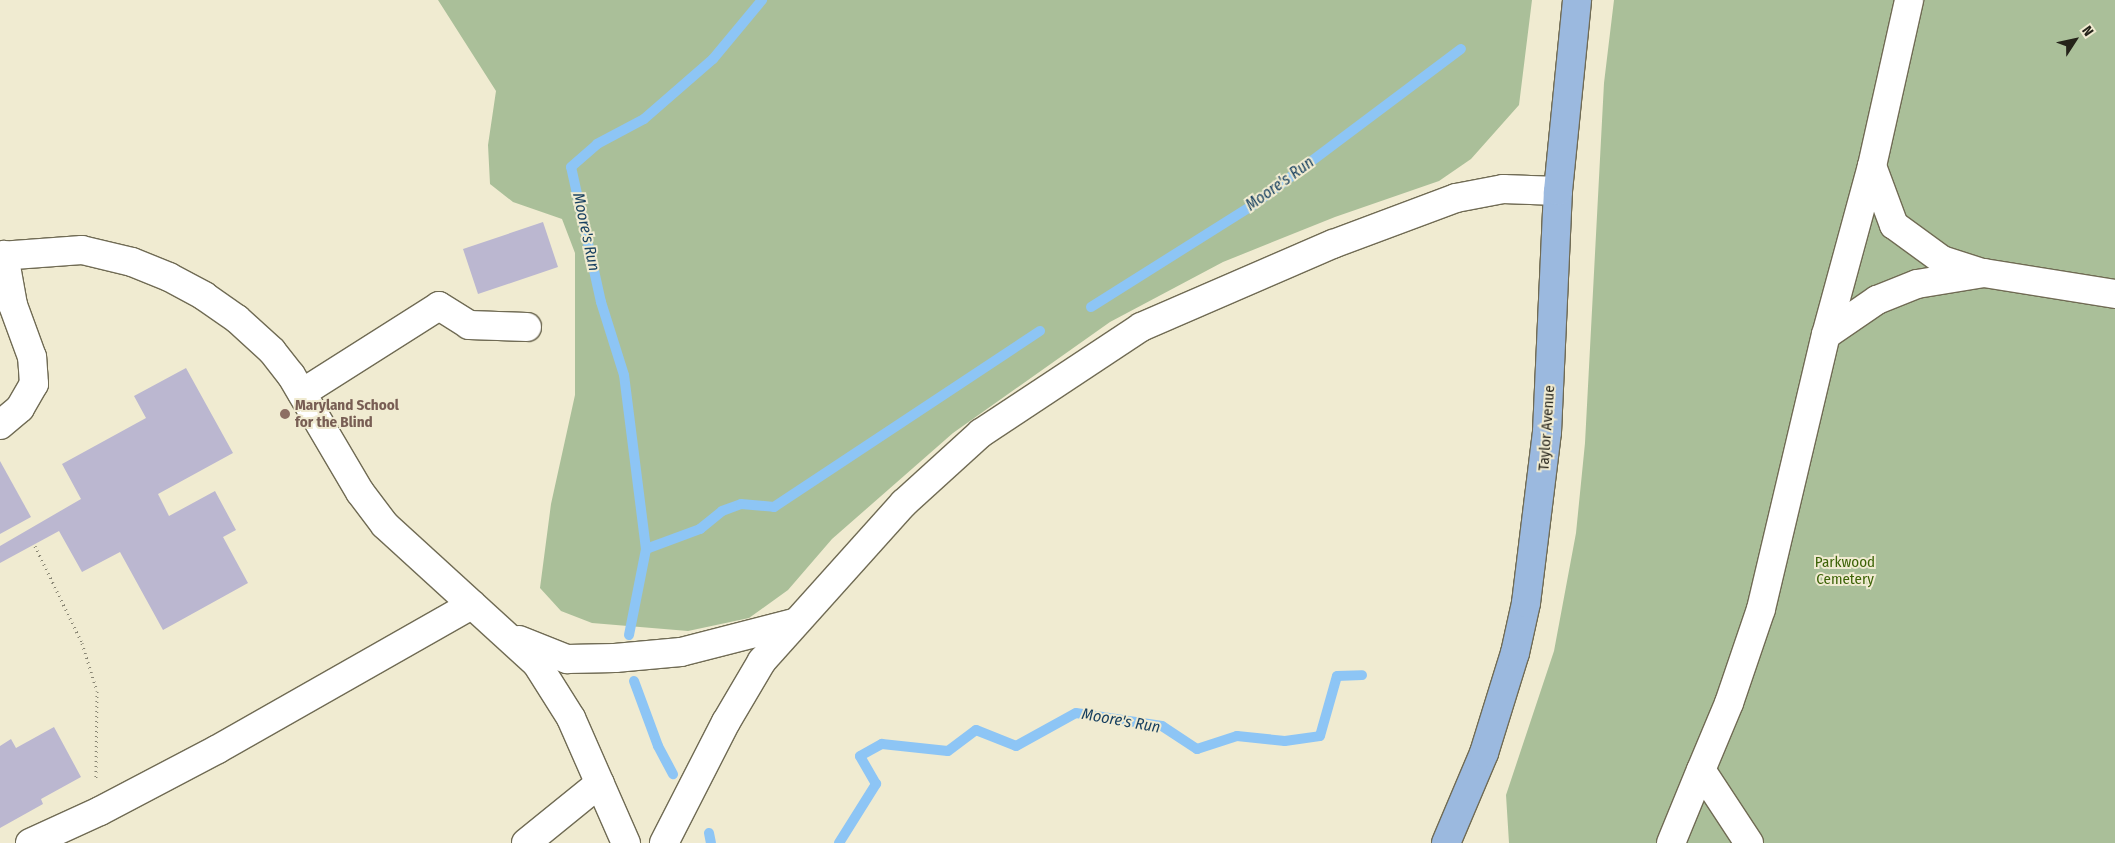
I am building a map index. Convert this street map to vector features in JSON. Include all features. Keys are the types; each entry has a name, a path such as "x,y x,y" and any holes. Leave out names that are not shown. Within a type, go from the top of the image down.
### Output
{"main road":[{"name":"Taylor Avenue","path":"1446,843 1484,753 1515,653 1526,603 1548,432 1558,191 1577,0"}],"lane":[{"path":"1671,843 1730,703 1760,609 1826,335 1872,166 1909,0"},
{"path":"1872,166 1894,225 1942,260 1984,274 2115,294"},
{"path":"664,843 726,722 762,661 794,623 904,503 981,433 1141,327 1333,244 1456,198 1502,190 1558,191"},
{"path":"0,425 20,408 34,384 32,358 13,305 2,255 82,250 132,262 169,277 237,319 272,351 302,393 360,492 386,525 537,664 571,718 626,843"},
{"path":"1826,335 1878,300 1917,284 1984,274"},
{"path":"302,393 439,306 469,325 527,327"},
{"path":"30,843 100,811 292,708 472,604"},
{"path":"508,636 567,659 615,658 681,652 794,623"},
{"path":"1701,770 1749,843"},
{"path":"526,843 600,783"}],"path":[{"path":"35,546 82,643 97,691 96,781 100,811"}],"green space":[{"path":"438,0 1532,0 1519,105 1471,159 1439,181 1335,217 1223,262 1110,322 953,433 832,539 788,590 749,618 688,631 592,623 561,611 540,588 551,504 575,395 575,253 562,219 513,202 490,184 488,145 496,91"},
{"name":"Parkwood Cemetery","path":"1614,0 2115,0 2115,843 1509,843 1506,795 1554,651 1576,533 1585,443 1604,83"}],"building":[{"path":"543,222 558,267 478,294 463,249"},
{"path":"186,368 233,453 158,494 169,516 215,491 236,530 223,537 248,583 163,630 120,552 82,572 59,531 0,563 0,546 81,499 62,464 146,418 134,396"},
{"path":"0,461 31,517 0,534"},
{"path":"54,727 81,777 41,799 43,804 0,828 0,746 11,739 16,748"}],"waterway":[{"name":"Moore's Run","path":"629,635 646,549 624,375 601,302 571,167 597,144 644,119 713,59 762,0"},
{"name":"Moore's Run","path":"1091,307 1253,205 1461,49"},
{"name":"Moore's Run","path":"646,549 700,529 722,511 741,504 774,507 1040,331"},
{"name":"Moore's Run","path":"839,843 876,784 860,756 882,744 948,751 976,730 1016,746 1076,713 1162,726 1197,749 1237,736 1285,741 1320,736 1337,676 1362,675"},
{"name":"Moore's Run","path":"634,681 658,746 673,774"},
{"name":"Moore's Run","path":"709,833 711,843"}],"place":[{"name":"Maryland School for the Blind","path":"285,414"}]}
